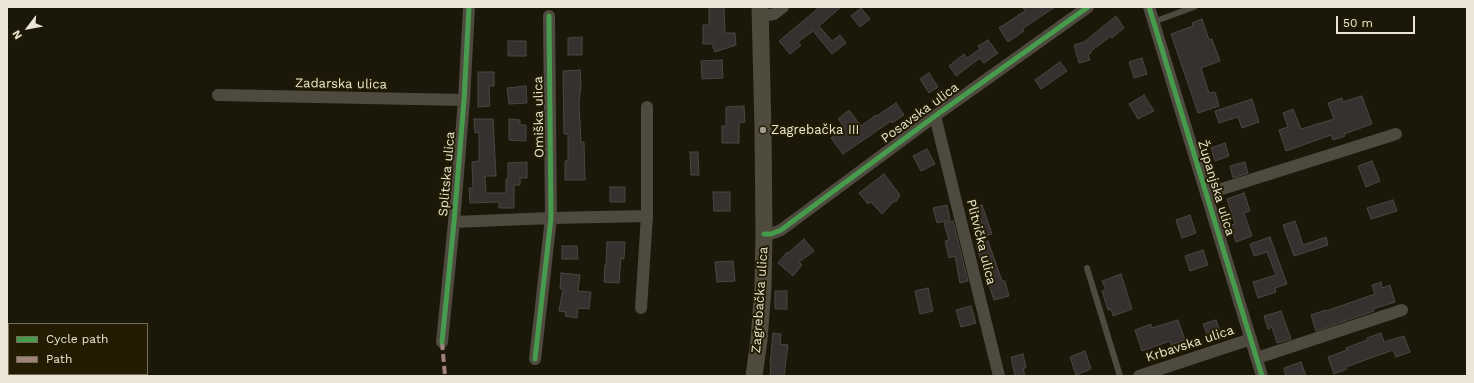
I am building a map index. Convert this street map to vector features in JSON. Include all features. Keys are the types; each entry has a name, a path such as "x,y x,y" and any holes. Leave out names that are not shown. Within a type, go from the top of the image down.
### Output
{"main road":[{"name":"Zagrebačka ulica","path":"754,376 760,333 764,234 760,12"}],"street":[{"name":"Splitska ulica","path":"442,342 464,100 469,7"},
{"path":"760,12 774,14 783,7"},
{"name":"Posavska ulica","path":"764,234 772,234 781,230 934,116 1088,7"},
{"name":"Županjska ulica","path":"1149,7 1262,376"},
{"name":"Omiška ulica","path":"535,359 551,218 549,16"},
{"name":"Zadarska ulica","path":"218,96 464,100"},
{"path":"641,308 647,216 647,107"},
{"name":"Plitvička ulica","path":"934,116 999,376"},
{"name":"Županjska ulica","path":"1206,194 1396,134"},
{"path":"454,222 647,216"},
{"path":"1257,358 1402,310"},
{"name":"Krbavska ulica","path":"1139,376 1251,339"}],"lane":[{"path":"1153,22 1194,7"},
{"path":"1087,268 1120,376"}],"building":[{"path":"709,7 724,7 725,33 735,33 736,45 715,52 712,44 703,44 703,25 709,25"},
{"path":"820,7 841,7 819,26 832,41 840,35 846,43 832,54 813,31 798,42 801,45 790,54 779,41"},
{"path":"1023,7 1055,7 1022,29 1024,31 1008,42 999,28 1025,11"},
{"path":"861,8 870,19 860,27 851,16"},
{"path":"1116,16 1124,28 1112,38 1111,36 1091,51 1091,53 1088,54 1090,60 1079,63 1074,45 1084,42"},
{"path":"1202,19 1209,40 1212,39 1220,61 1201,68 1209,93 1215,92 1219,106 1198,113 1171,34 1193,26 1192,23"},
{"path":"582,37 582,55 568,55 568,38"},
{"path":"988,40 998,53 984,63 980,58 956,76 949,66 964,54 967,58 980,49 978,46"},
{"path":"508,41 526,41 526,56 508,56"},
{"path":"1142,58 1147,74 1134,78 1129,62"},
{"path":"722,60 723,78 702,79 701,61"},
{"path":"1060,62 1067,71 1041,89 1035,80"},
{"path":"580,70 581,84 579,104 581,142 584,142 585,180 565,180 565,161 568,161 568,134 564,134 563,71"},
{"path":"478,72 494,72 494,86 489,86 490,106 478,107"},
{"path":"929,73 938,87 929,93 920,79"},
{"path":"526,86 527,103 509,104 507,88"},
{"path":"1144,95 1154,111 1138,119 1129,104"},
{"path":"1362,96 1372,124 1344,134 1345,136 1333,140 1331,135 1286,151 1279,130 1288,127 1283,113 1293,109 1301,129 1334,119 1328,103 1342,98 1343,102"},
{"path":"1252,99 1259,122 1242,128 1238,117 1219,123 1215,111"},
{"path":"896,103 904,115 892,123 891,121 843,154 831,138 845,128 838,119 849,110 861,126"},
{"path":"744,106 745,122 739,123 739,143 722,143 722,126 726,126 726,107"},
{"path":"474,119 493,119 496,176 485,176 486,193 506,193 508,163 527,162 527,178 520,178 520,185 514,185 514,208 499,208 499,202 470,203 469,188 473,188 472,162 479,161 479,132 475,133"},
{"path":"509,119 520,120 520,125 526,125 526,141 509,140"},
{"path":"1225,143 1229,156 1215,161 1211,148"},
{"path":"927,149 935,164 921,171 913,156"},
{"path":"690,152 698,152 699,175 691,175"},
{"path":"1372,161 1380,181 1366,187 1358,166"},
{"path":"1245,162 1248,173 1233,178 1230,166"},
{"path":"884,174 900,195 896,202 894,201 882,214 871,202 868,204 859,193"},
{"path":"610,187 625,187 625,202 610,202"},
{"path":"713,192 730,192 730,211 714,211"},
{"path":"1244,193 1250,211 1244,213 1252,236 1236,242 1231,225 1235,224 1227,199"},
{"path":"1393,200 1397,211 1371,219 1367,208"},
{"path":"947,205 950,220 937,223 933,208"},
{"path":"982,205 992,234 979,238 969,210"},
{"path":"1190,215 1196,233 1182,238 1176,220"},
{"path":"953,221 968,281 960,283 955,256 949,258 945,241 949,240 944,223"},
{"path":"1295,221 1303,245 1326,237 1328,245 1294,256 1283,225"},
{"path":"1270,237 1287,284 1275,288 1276,292 1258,298 1253,282 1276,275 1267,252 1254,256 1250,244"},
{"path":"804,239 814,251 799,262 802,265 793,276 778,263 787,252 788,253"},
{"path":"988,241 1002,281 1005,281 1009,296 994,300 976,245"},
{"path":"607,242 625,242 624,259 621,258 619,283 604,282"},
{"path":"562,246 577,246 578,259 562,259"},
{"path":"1203,250 1208,265 1190,271 1185,256"},
{"path":"733,261 735,281 717,282 715,262"},
{"path":"561,273 580,275 578,291 591,292 589,309 578,308 577,318 565,316 566,312 559,311 563,289 560,289"},
{"path":"1121,274 1132,309 1113,316 1111,309 1108,310 1102,291 1106,290 1102,281"},
{"path":"1381,282 1382,288 1390,285 1395,302 1373,309 1374,311 1316,331 1311,315 1375,294 1372,285"},
{"path":"928,288 933,311 920,314 915,291"},
{"path":"775,291 787,291 787,309 775,309"},
{"path":"971,306 976,323 961,327 956,310"},
{"path":"1281,311 1291,339 1277,343 1272,327 1268,329 1264,316"},
{"path":"1178,320 1185,340 1171,345 1170,341 1142,351 1135,330 1151,324 1152,328"},
{"path":"1216,320 1222,338 1210,342 1203,324"},
{"path":"773,333 781,334 780,344 788,345 784,376 770,376"},
{"path":"1381,333 1384,342 1404,336 1410,352 1396,357 1393,350 1346,367 1347,369 1334,374 1328,357 1347,350 1346,348"},
{"path":"1085,351 1091,369 1076,375 1070,357"},
{"path":"1023,354 1026,368 1023,368 1025,376 1015,376 1011,357"},
{"path":"1301,362 1306,376 1286,376 1284,368"}],"marked path":[{"path":"442,342 445,376"}],"cycle path":[{"path":"442,342 464,100 469,7"},
{"path":"764,234 771,234 781,230 935,116 1088,7"},
{"path":"1149,7 1262,376"},
{"path":"535,359 551,218 549,16"}],"place":[{"name":"Zagrebačka III","path":"763,130"}]}
